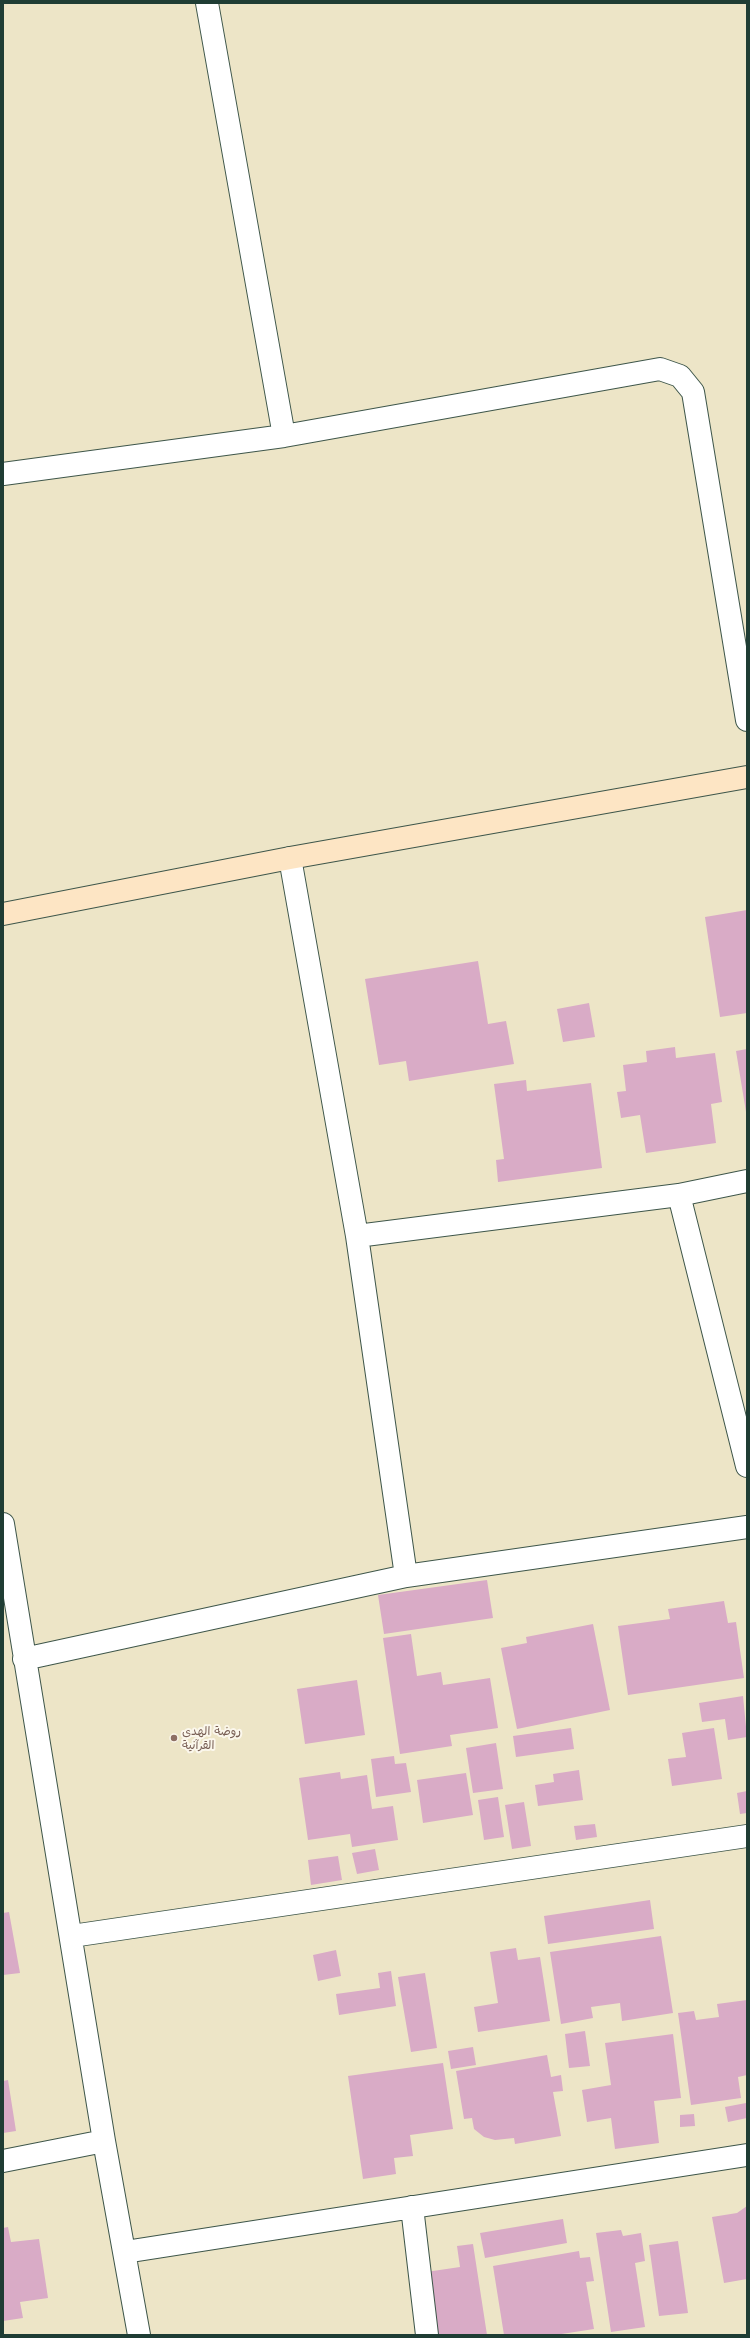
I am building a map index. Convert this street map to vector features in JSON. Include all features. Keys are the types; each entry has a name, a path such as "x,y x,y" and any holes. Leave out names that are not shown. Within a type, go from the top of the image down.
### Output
{"street":[{"path":"206,3 284,436"},
{"path":"3,474 284,436 660,369 680,376 693,392 747,720"},
{"path":"3,914 290,858 747,777"},
{"path":"290,858 357,1236 406,1576"},
{"path":"357,1236 679,1195 747,1182"},
{"path":"679,1195 747,1466"},
{"path":"3,1524 8,1585 24,1659 72,1936 104,2141 139,2335"},
{"path":"24,1659 406,1576 747,1527"},
{"path":"72,1936 747,1836"},
{"path":"3,2161 104,2141"},
{"path":"125,2252 747,2155"},
{"path":"412,2207 427,2335"}],"building":[{"path":"747,910 747,1013 720,1017 705,917"},
{"path":"478,961 488,1024 506,1021 514,1064 409,1081 406,1061 379,1065 365,979"},
{"path":"589,1003 595,1037 563,1042 557,1009"},
{"path":"675,1047 676,1058 715,1053 722,1102 711,1104 716,1143 646,1153 640,1115 621,1118 617,1092 626,1091 623,1065 647,1062 646,1051"},
{"path":"747,1049 747,1112 746,1112 736,1051"},
{"path":"526,1080 527,1091 591,1083 602,1168 498,1182 496,1160 504,1159 494,1084"},
{"path":"487,1580 493,1618 384,1634 378,1595"},
{"path":"724,1601 728,1623 736,1622 744,1678 628,1695 618,1626 670,1619 668,1609"},
{"path":"593,1624 610,1710 517,1729 501,1648 527,1643 526,1637"},
{"path":"411,1634 417,1676 441,1672 443,1685 490,1678 498,1728 450,1735 452,1746 400,1754 383,1638"},
{"path":"357,1680 365,1735 305,1744 297,1689"},
{"path":"743,1696 747,1737 728,1740 725,1719 702,1722 699,1703"},
{"path":"571,1728 574,1749 516,1757 513,1736"},
{"path":"714,1728 722,1779 672,1786 668,1759 686,1757 682,1733"},
{"path":"496,1743 503,1789 473,1793 466,1748"},
{"path":"394,1756 395,1764 406,1763 411,1792 376,1797 371,1759"},
{"path":"579,1770 583,1800 538,1806 535,1785 554,1782 553,1774"},
{"path":"340,1772 341,1779 367,1775 372,1809 393,1806 398,1840 352,1847 350,1834 308,1840 299,1778"},
{"path":"466,1773 473,1815 423,1823 417,1780"},
{"path":"747,1791 747,1813 740,1814 737,1793"},
{"path":"498,1797 504,1837 484,1840 478,1800"},
{"path":"524,1802 531,1846 512,1849 505,1805"},
{"path":"595,1824 597,1837 576,1840 574,1826"},
{"path":"375,1849 379,1870 357,1874 352,1853"},
{"path":"338,1856 342,1880 311,1885 308,1860"},
{"path":"650,1900 654,1929 548,1944 544,1916"},
{"path":"9,1912 20,1973 3,1975 3,1913"},
{"path":"661,1936 673,2013 622,2021 620,2003 591,2007 593,2018 561,2024 550,1952"},
{"path":"516,1948 518,1960 540,1957 550,2021 478,2032 474,2007 498,2003 490,1952"},
{"path":"336,1950 341,1976 318,1981 313,1955"},
{"path":"391,1971 396,2006 339,2015 336,1994 380,1988 378,1973"},
{"path":"425,1973 437,2048 411,2052 398,1977"},
{"path":"747,2000 747,2075 738,2077 741,2098 691,2105 678,2013 694,2011 696,2020 719,2017 717,2004"},
{"path":"585,2031 590,2066 569,2068 565,2034"},
{"path":"673,2034 681,2098 654,2101 659,2143 615,2149 611,2118 587,2122 582,2090 611,2085 605,2043"},
{"path":"473,2047 476,2065 451,2069 448,2051"},
{"path":"547,2055 551,2077 561,2075 563,2091 553,2092 561,2136 515,2144 514,2138 495,2140 484,2137 474,2129 472,2118 464,2119 456,2071"},
{"path":"443,2063 453,2129 410,2135 413,2156 394,2158 396,2174 363,2179 348,2076"},
{"path":"8,2080 16,2131 3,2133 3,2081"},
{"path":"746,2103 747,2118 728,2122 725,2107"},
{"path":"694,2114 695,2126 680,2127 680,2115"},
{"path":"747,2206 747,2279 724,2283 712,2217 737,2213"},
{"path":"563,2219 567,2243 485,2258 480,2233"},
{"path":"8,2227 11,2242 39,2239 48,2298 20,2302 23,2318 3,2321 3,2228"},
{"path":"621,2230 623,2236 641,2233 645,2261 635,2263 645,2327 611,2332 596,2233"},
{"path":"678,2241 688,2313 659,2316 649,2245"},
{"path":"473,2244 487,2335 435,2335 426,2272 460,2267 457,2246"},
{"path":"579,2251 580,2258 590,2257 594,2281 586,2282 594,2329 555,2335 504,2335 493,2266"}],"place":[{"name":"روضة الهدى القرآنية","path":"174,1738"}]}
